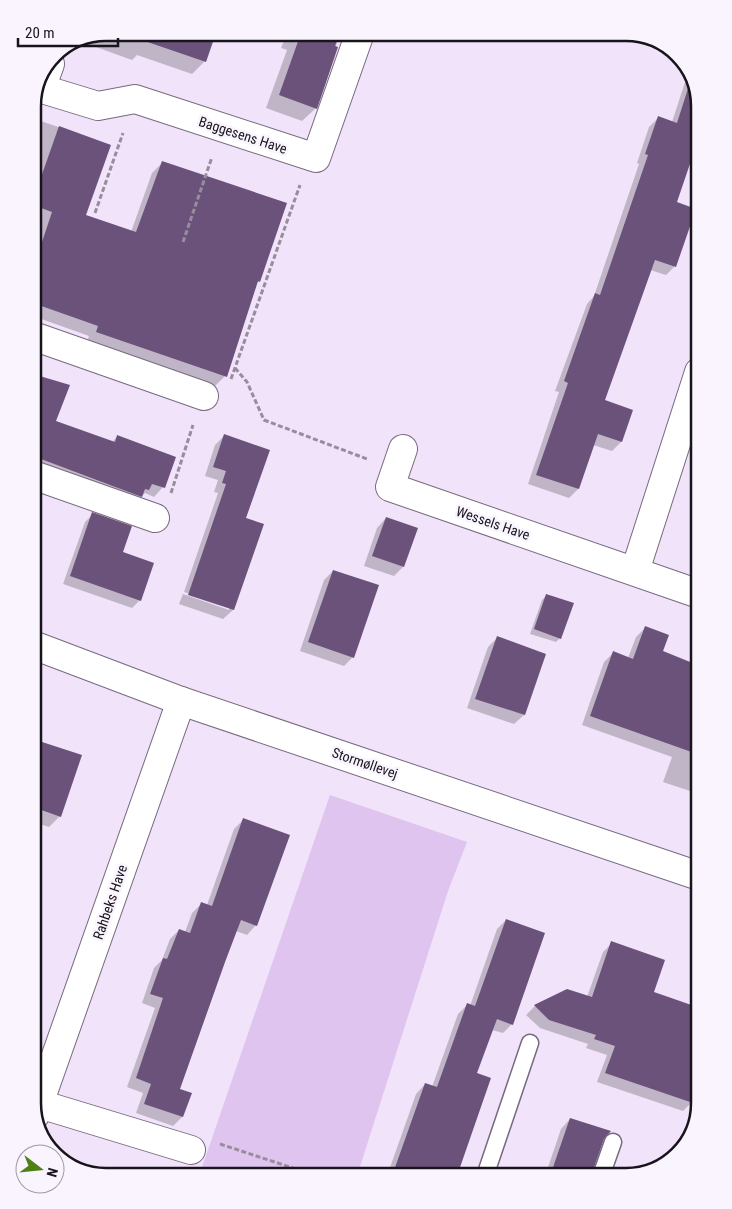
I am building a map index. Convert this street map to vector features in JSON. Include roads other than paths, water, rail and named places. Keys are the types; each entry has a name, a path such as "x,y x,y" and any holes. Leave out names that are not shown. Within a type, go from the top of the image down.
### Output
{"street":[{"name":"Baggesens Have","path":"46,81 98,106 135,99 316,158 357,41"},
{"path":"41,339 204,396"},
{"path":"635,571 691,400"},
{"name":"Wessels Have","path":"403,449 390,487 691,591"},
{"path":"41,478 155,518"},
{"name":"Stormøllevej","path":"41,648 181,701 691,873"},
{"name":"Rahbeks Have","path":"41,1093 181,701"},
{"name":"Rahbeks Have","path":"42,1109 192,1150"}],"lane":[{"path":"488,1168 530,1043"},
{"path":"605,1168 613,1142"}]}
